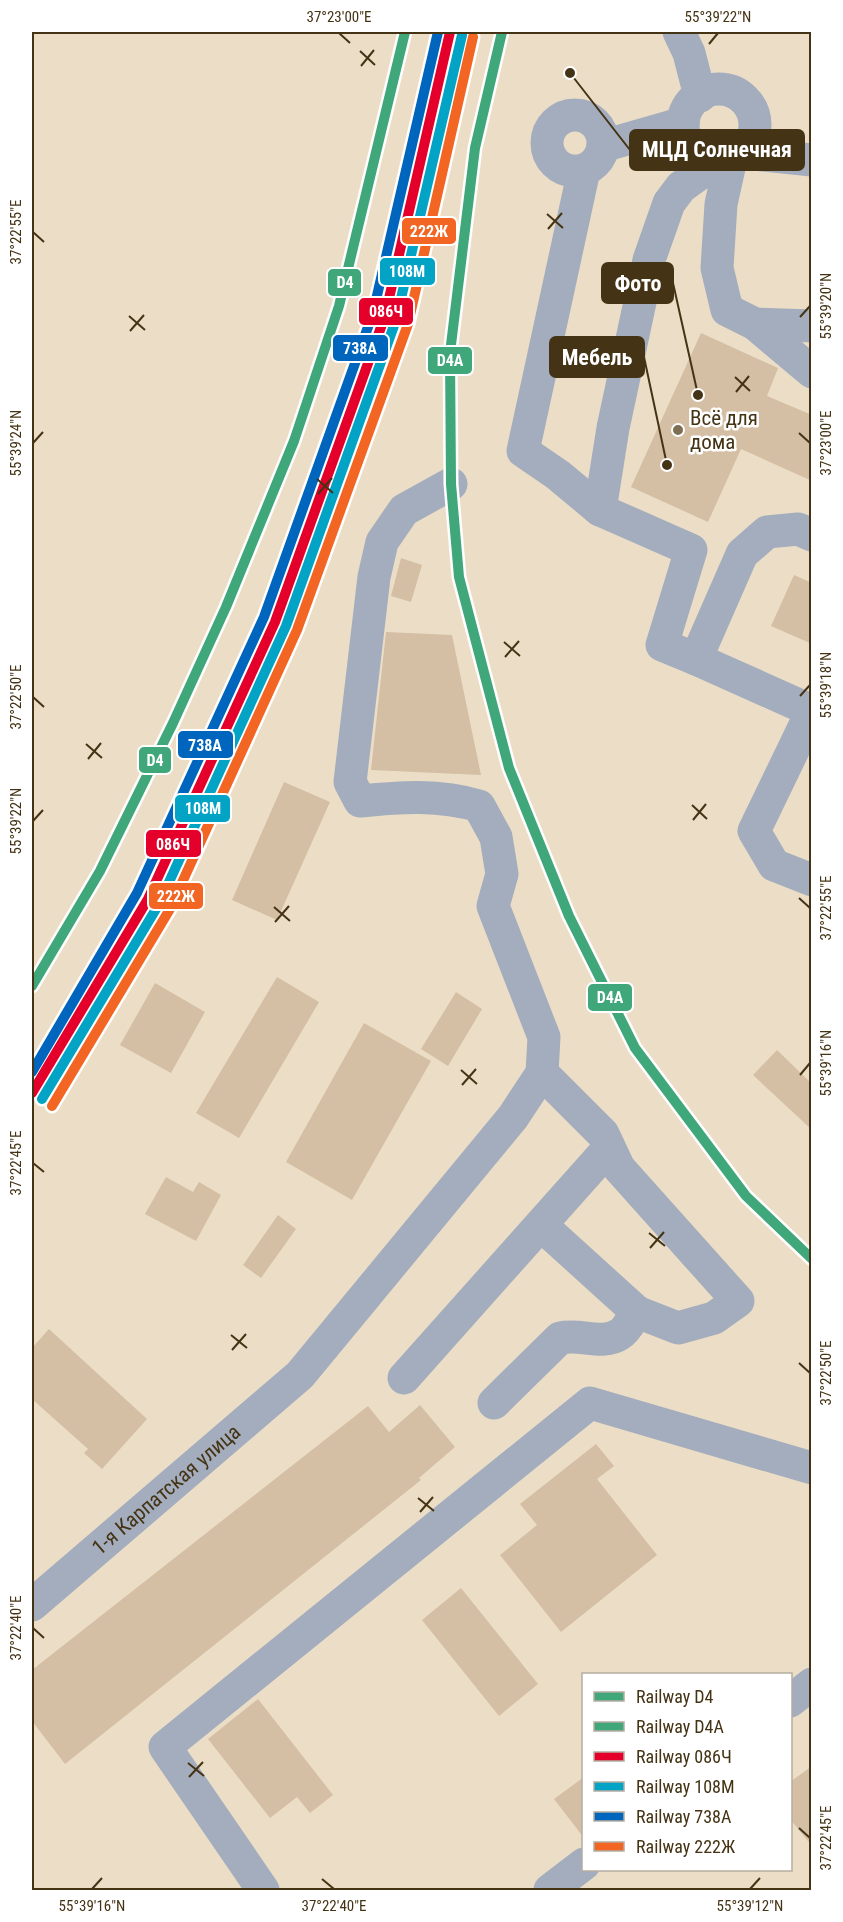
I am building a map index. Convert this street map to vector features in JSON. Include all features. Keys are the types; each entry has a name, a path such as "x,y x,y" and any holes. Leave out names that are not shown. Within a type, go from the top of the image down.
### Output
{"street":[{"path":"678,32 689,53 700,96"},
{"path":"777,158 746,102 731,92 712,90 689,105 683,123 687,141 692,149 708,159 812,160"},
{"path":"600,510 613,428 649,260 669,203 681,187 730,158 753,137 754,119"},
{"path":"683,123 593,158 523,451 558,475 600,510 691,550 662,645 811,711 754,831 774,865 812,880"},
{"path":"730,158 721,204 717,268 726,310 755,324 812,372"},
{"path":"755,324 812,327"},
{"path":"451,484 404,510 382,542 374,578 350,782 360,801 417,796 454,798 479,806 496,837 502,874 494,906 544,1037 542,1073 603,1134 619,1168 738,1301 714,1318 678,1328 637,1311 541,1225"},
{"path":"696,660 742,554 767,532 798,529 812,535"},
{"name":"1-я Карпатская улица","path":"32,1605 300,1375 513,1117 542,1073"},
{"path":"404,1378 609,1148"},
{"path":"494,1403 560,1338 574,1335 601,1341 621,1334 637,1311"},
{"path":"263,1890 165,1747 590,1403 812,1468"},
{"path":"792,1699 812,1684"},
{"path":"550,1890 582,1866"}],"building":[{"path":"701,333 778,368 767,396 812,415 812,481 741,449 708,522 631,487"},
{"path":"401,558 422,565 411,602 391,596"},
{"path":"794,575 812,583 812,644 771,626"},
{"path":"386,632 452,635 481,775 371,770"},
{"path":"284,782 330,802 277,920 232,900"},
{"path":"277,977 319,1002 239,1138 196,1113"},
{"path":"155,983 205,1012 171,1073 120,1045"},
{"path":"456,992 482,1009 448,1066 421,1049"},
{"path":"364,1023 431,1061 352,1200 286,1162"},
{"path":"777,1050 812,1084 812,1130 753,1075"},
{"path":"166,1177 193,1192 199,1182 221,1195 196,1241 145,1214"},
{"path":"278,1215 296,1229 261,1278 243,1265"},
{"path":"49,1329 147,1419 102,1469 84,1453 88,1449 32,1399 32,1348"},
{"path":"420,1405 455,1447 419,1478 421,1480 65,1764 32,1721 32,1670 368,1406 389,1432"},
{"path":"596,1444 614,1466 597,1479 657,1555 561,1632 500,1555 537,1525 520,1504"},
{"path":"461,1588 538,1684 499,1716 422,1620"},
{"path":"258,1699 333,1795 310,1813 297,1797 270,1818 208,1739"},
{"path":"812,1766 812,1846 792,1821 792,1781"},
{"path":"582,1778 582,1835 554,1799"}],"rail line":[{"name":"D4","path":"32,986 100,871 173,723 226,607 294,441 339,306 405,32"},
{"name":"738А","path":"32,1072 137,893 264,617 373,313 438,32"},
{"name":"086Ч","path":"32,1093 148,899 275,622 385,316 450,32"},
{"name":"D4А","path":"502,32 475,148 450,353 451,484 459,577 509,768 569,916 635,1048 746,1196 812,1259"},
{"name":"108М","path":"42,1099 159,904 286,626 396,320 462,35"},
{"name":"222Ж","path":"52,1106 170,909 297,630 408,324 473,37"}],"place":[{"name":"МЦД Солнечная","path":"570,73"},
{"name":"Фото","path":"698,395"},
{"name":"Всё для дома","path":"678,430"},
{"name":"Мебель","path":"667,465"}]}
